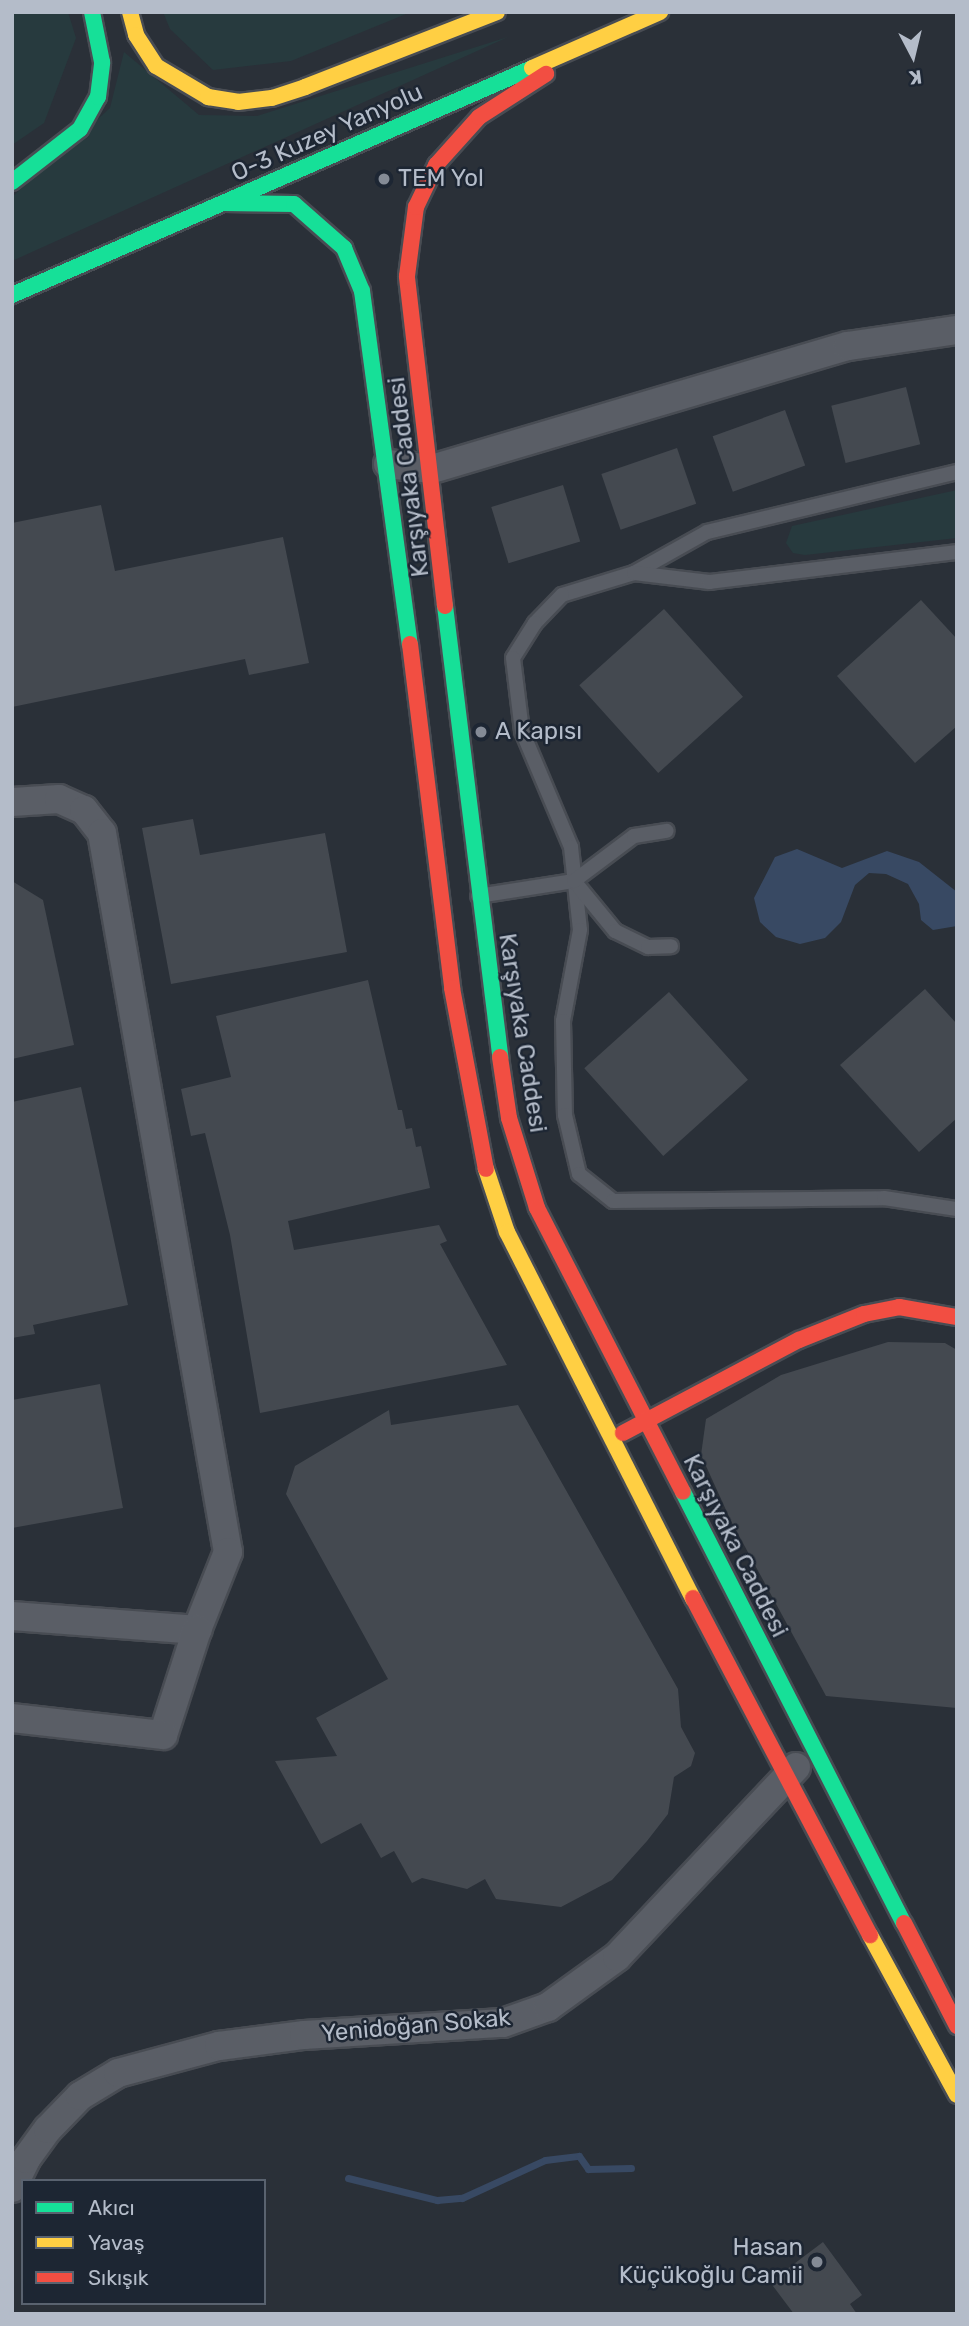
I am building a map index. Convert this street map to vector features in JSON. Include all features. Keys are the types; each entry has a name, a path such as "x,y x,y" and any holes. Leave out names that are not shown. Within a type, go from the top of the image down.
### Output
{"main road":[{"path":"12,182 80,129 98,97 102,62 92,12"},
{"path":"130,12 136,35 156,66 208,97 238,102 272,98 305,87 497,12"},
{"name":"O-3 Kuzey Yanyolu","path":"12,295 660,12"},
{"name":"Karşıyaka Caddesi","path":"605,37 479,117 436,165 416,207 407,275 432,469 469,1098 483,1161 507,1233 784,1778 957,2095"},
{"name":"Karşıyaka Caddesi","path":"224,203 293,204 344,248 362,291 458,892 523,1171 537,1208 957,2026"},
{"path":"612,1439 799,1340 864,1314 899,1307 957,1317"}],"street":[{"path":"388,464 432,469 848,346 957,330"},
{"path":"12,802 59,799 84,810 102,834 228,1552 197,1630 163,1735 12,1718"},
{"path":"12,1615 197,1630"},
{"name":"Yenidoğan Sokak","path":"12,2188 26,2159 48,2129 80,2096 117,2073 219,2046 304,2035 503,2023 548,2007 617,1957 784,1778 814,1752"}],"lane":[{"path":"957,472 824,500 707,532 634,573 562,595 535,623 513,658 522,731 571,847 580,930 563,1021 565,1115 579,1174 613,1201 884,1198 957,1209"},
{"path":"634,573 709,582 957,552"},
{"path":"458,892 574,881 634,836 667,831"},
{"path":"574,881 615,931 648,947 671,946"}],"green space":[{"path":"12,12 68,12 76,38 44,123 12,145"},
{"path":"163,12 411,12 291,61 213,70 170,29"},
{"path":"508,37 12,261 12,197 110,108 124,52 199,115 257,116"},
{"path":"957,490 957,538 805,555 793,553 786,543 792,526"}],"water":[{"path":"797,849 842,868 887,851 919,862 957,892 957,926 933,930 921,920 919,904 908,884 886,874 869,873 855,885 841,922 825,938 800,944 776,937 760,922 754,898 775,857"}],"building":[{"path":"906,387 920,444 846,463 831,406"},
{"path":"785,410 805,465 733,492 713,436"},
{"path":"677,448 696,504 621,530 601,474"},
{"path":"563,485 580,541 509,563 491,507"},
{"path":"101,505 115,571 283,537 309,663 249,675 245,659 12,707 12,523"},
{"path":"921,600 957,639 957,726 915,763 837,676"},
{"path":"664,609 743,697 658,773 579,685"},
{"path":"193,819 200,855 325,833 347,952 171,984 142,828"},
{"path":"12,881 43,900 74,1045 12,1059"},
{"path":"368,980 398,1110 402,1110 406,1129 412,1128 416,1147 421,1146 430,1188 288,1221 294,1250 439,1225 447,1241 440,1244 507,1365 260,1413 230,1235 205,1133 191,1136 181,1089 231,1077 216,1016"},
{"path":"925,989 957,1024 957,1118 919,1152 840,1065"},
{"path":"669,992 748,1080 663,1156 584,1068"},
{"path":"81,1087 128,1305 33,1325 35,1334 12,1338 12,1102"},
{"path":"888,1342 945,1343 957,1350 957,1708 826,1696 731,1521 701,1455 706,1419 781,1375"},
{"path":"100,1384 123,1508 12,1528 12,1400"},
{"path":"518,1405 678,1689 681,1727 695,1753 691,1766 674,1777 668,1814 647,1841 612,1880 561,1907 496,1899 485,1879 467,1889 422,1878 412,1883 394,1851 381,1858 361,1823 321,1844 275,1761 337,1756 316,1718 388,1679 286,1494 295,1466 389,1410 391,1425"},
{"name":"Hasan Küçükoğlu Camii","path":"823,2242 862,2295 850,2304 857,2314 794,2314 770,2282"}],"waterway":[{"path":"348,2178 437,2200 462,2198 545,2160 579,2156 588,2169 631,2168"}],"traffic: fast":[{"path":"12,182 80,129 98,97 102,62 92,12"},
{"path":"12,295 532,68"},
{"path":"224,203 294,204 344,248 362,291 410,644"},
{"path":"445,606 500,1057"},
{"path":"683,1492 904,1923"}],"traffic: slow":[{"path":"130,12 136,35 156,66 208,97 238,102 272,98 305,87 497,12"},
{"path":"532,68 660,12"},
{"path":"486,1169 507,1232 693,1598"},
{"path":"870,1935 957,2095"}],"traffic: jam":[{"path":"445,606 407,276 416,207 436,165 479,117 546,74"},
{"path":"410,644 452,988 486,1169"},
{"path":"500,1057 509,1118 537,1208 683,1492"},
{"path":"623,1433 799,1340 864,1314 899,1307 957,1317"},
{"path":"693,1598 870,1935"},
{"path":"904,1923 957,2026"}],"place":[{"name":"TEM Yol","path":"384,179"},
{"name":"A Kapısı","path":"481,732"},
{"name":"Hasan Küçükoğlu Camii","path":"817,2262"}]}
